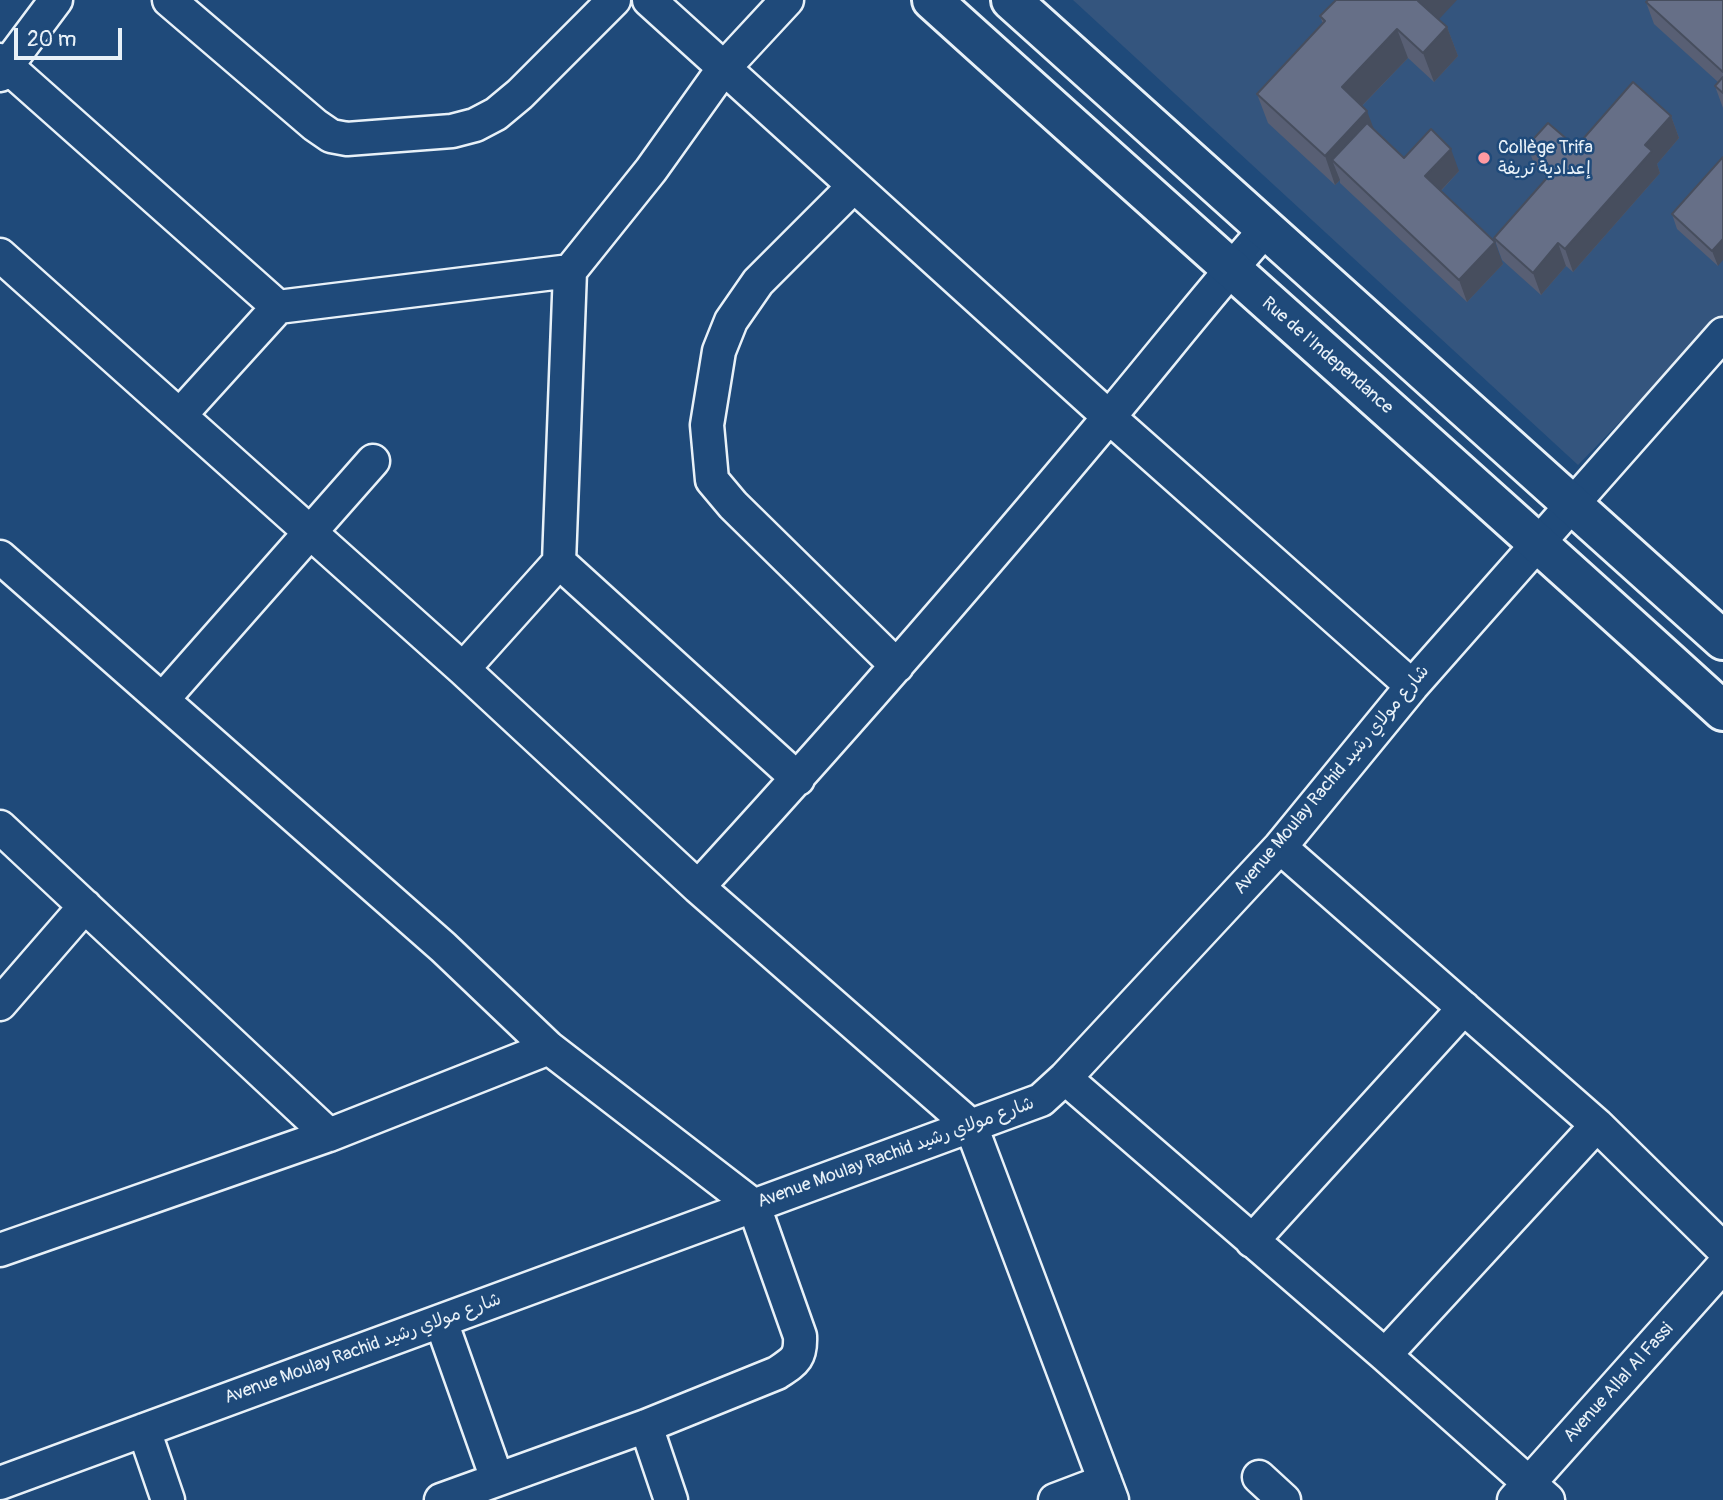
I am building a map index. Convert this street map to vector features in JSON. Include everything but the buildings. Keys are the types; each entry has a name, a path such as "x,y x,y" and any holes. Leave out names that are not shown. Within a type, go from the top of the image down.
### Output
{"main road":[{"name":"Rue de l'Independance","path":"932,0 1723,711"},
{"path":"1011,0 1723,640"}],"street":[{"path":"56,0 2,67 278,307"},
{"path":"169,0 315,125 331,136 347,139 452,131 486,119 520,94 614,0"},
{"path":"649,0 1109,417 1412,686"},
{"path":"463,669 559,562 570,271 651,170 723,69 787,0"},
{"path":"854,186 758,282 731,321 719,351 707,425 712,480 733,505 897,666"},
{"path":"698,887 897,666 1265,230"},
{"path":"0,255 463,669 698,887 971,1126 1109,1490 1055,1500"},
{"path":"180,415 278,307 570,271"},
{"name":"Avenue Moulay Rachid شارع مولاي رشيد","path":"0,1483 1041,1100 1065,1078 1280,846 1412,686 1723,334"},
{"path":"163,699 373,461"},
{"path":"0,557 443,947 549,1048 754,1206 800,1336 800,1352 792,1363 776,1373 646,1426 441,1500"},
{"path":"559,562 798,779"},
{"path":"0,827 329,1135"},
{"path":"1280,846 1597,1125 1723,1249"},
{"path":"0,1003 85,906"},
{"path":"1252,1241 1464,1008"},
{"path":"0,1250 329,1135 549,1048"},
{"path":"1065,1078 1385,1355 1530,1494"},
{"path":"1385,1355 1597,1125"},
{"name":"Avenue Allal Al Fassi","path":"1530,1494 1723,1266"},
{"path":"441,1321 497,1479"},
{"path":"646,1426 671,1500"},
{"path":"144,1430 168,1500"},
{"path":"1259,1478 1284,1500"}],"shaded area":[{"name":"Collège Trifa إعدادية تريفة","path":"1073,0 1723,0 1723,316 1578,465"}],"place":[{"name":"Collège Trifa إعدادية تريفة","path":"1484,158"}]}
